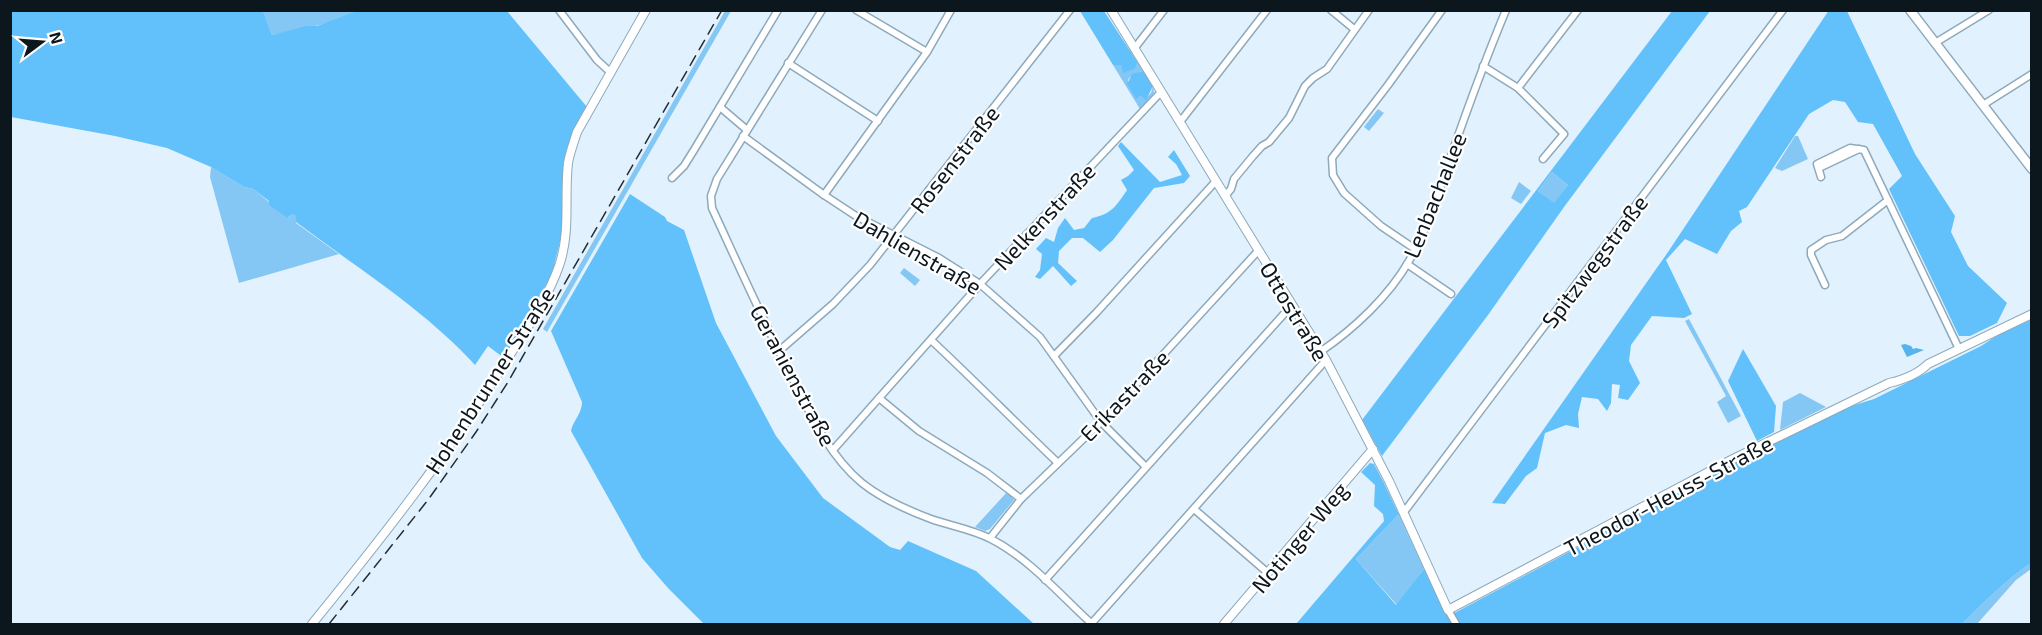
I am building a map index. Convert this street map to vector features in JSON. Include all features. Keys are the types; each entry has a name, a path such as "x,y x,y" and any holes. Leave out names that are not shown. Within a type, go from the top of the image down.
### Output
{"main road":[{"path":"1910,10 2031,169"}],"street":[{"path":"559,10 597,60 610,72"},
{"name":"Hohenbrunner Straße","path":"312,624 438,464 489,388 547,294 559,265 566,232 571,149 577,132 646,10"},
{"path":"672,178 684,166 778,10"},
{"path":"745,133 822,10"},
{"path":"856,10 927,52"},
{"path":"824,195 927,52 951,10"},
{"name":"Rosenstraße","path":"779,351 836,302 866,270 1070,10"},
{"name":"Ottostraße","path":"1111,10 1326,360 1373,449 1456,624"},
{"path":"1134,49 1164,10"},
{"path":"1180,122 1268,10"},
{"path":"1331,10 1354,29"},
{"path":"1225,196 1231,189 1234,179 1289,118 1305,86 1327,69 1369,10"},
{"path":"1415,249 1381,226 1344,193 1333,174 1332,158 1442,10"},
{"name":"Lenbachallee","path":"1320,352 1353,328 1381,298 1407,264 1430,215 1506,10"},
{"path":"1518,88 1578,10"},
{"name":"Spitzwegstraße","path":"1404,512 1783,10"},
{"path":"1935,43 1989,10"},
{"path":"788,63 878,121"},
{"path":"1484,66 1518,88 1564,135 1544,159"},
{"path":"1983,105 2031,74"},
{"name":"Nelkenstraße","path":"833,450 980,284 1161,92"},
{"name":"Dahlienstraße","path":"720,107 745,133 824,195 856,216 939,258 980,284 1030,326 1101,422 1146,467"},
{"name":"Geranienstraße","path":"745,133 712,189 712,208 779,351 833,450 851,473 880,496 931,519 990,538 1016,554 1091,624"},
{"path":"1821,177 1819,168 1860,149 1864,150 1959,349"},
{"path":"1054,356 1216,181"},
{"path":"1825,285 1810,255 1811,250 1826,240 1842,236 1888,200"},
{"name":"Erikastraße","path":"990,538 1021,499 1101,422 1258,251"},
{"path":"1407,264 1451,294"},
{"path":"1045,580 1292,305"},
{"name":"Theodor-Heuss-Straße","path":"1448,610 1733,459 1889,383 1895,377 1919,365 1928,364 2031,314"},
{"path":"931,340 1058,463"},
{"path":"1091,624 1326,360"},
{"path":"879,398 919,431 987,473 1021,499"},
{"name":"Notinger Weg","path":"1224,624 1373,449"},
{"path":"1194,509 1268,573"}],"shaded area":[{"path":"357,10 340,19 272,35 263,11"},
{"path":"1829,10 1847,11 1915,154 1955,216 1951,232 1968,266 2007,303 1997,323 1970,336 1959,336 1889,189 1902,176 1873,124 1858,122 1845,102 1833,100 1809,114 1747,207 1739,211 1742,222 1731,231 1717,254 1685,239 1666,260 1692,314 1684,318 1652,316 1631,345 1629,361 1640,383 1628,400 1618,398 1620,385 1612,384 1611,403 1607,411 1598,399 1582,397 1578,414 1579,428 1566,425 1545,433 1537,468 1526,476 1505,504 1492,503 1668,252"},
{"path":"10,11 263,11 272,35 306,26 317,26 357,11 507,11 587,107 574,132 564,160 563,229 552,274 504,358 488,346 475,365 412,307 296,222 296,216 292,214 288,218 269,205 269,201 253,189 244,187 211,167 167,148 11,117"},
{"path":"725,11 731,11 547,332 543,329"},
{"path":"1080,11 1104,11 1138,63 1134,69 1123,73 1121,65 1113,65"},
{"path":"1672,11 1710,11 1382,456 1362,420","holes":["1552,172 1568,185 1554,203 1538,191"]},
{"path":"1138,63 1143,71 1129,78 1128,81 1135,97 1140,96 1145,99 1151,93 1153,86 1154,93 1140,109 1113,65 1121,65 1126,72"},
{"path":"1143,71 1153,86 1146,100 1140,96 1136,99 1127,84 1132,74"},
{"path":"1378,109 1384,113 1369,131 1364,127"},
{"path":"1795,136 1798,136 1808,159 1782,171 1775,168"},
{"path":"1121,142 1160,182 1182,175 1176,164 1168,157 1174,150 1190,176 1184,183 1154,188 1113,240 1100,252 1083,238 1072,238 1059,251 1058,263 1077,281 1071,286 1053,266 1040,279 1035,277 1040,270 1042,254 1036,249 1046,238 1054,242 1058,228 1065,218 1074,230 1084,228 1092,218 1104,214 1120,201 1127,190 1121,180 1134,170 1118,146"},
{"path":"211,167 244,187 253,189 289,218 292,213 296,216 296,223 339,254 239,283 210,177"},
{"path":"1552,172 1568,185 1554,204 1538,191"},
{"path":"1519,182 1531,191 1521,204 1511,198"},
{"path":"630,194 665,217 667,221 684,230 716,323 776,436 823,498 890,547 900,550 908,541 976,571 1034,624 704,624 668,588 642,558 571,431 581,410 582,402 551,331"},
{"path":"904,268 920,280 915,286 900,273"},
{"path":"1689,319 1741,416 1728,423 1717,402 1726,396 1685,321"},
{"path":"2031,320 2031,563 2004,584 1962,624 1296,624 1384,521 1383,514 1374,506 1375,485 1361,472 1370,463 1374,464 1384,483 1447,617 1762,449 1842,409 1874,399 1981,346 2001,333","holes":["1398,515 1424,569 1396,605 1356,559"]},
{"path":"1905,344 1913,349 1924,350 1907,357 1901,345"},
{"path":"1743,349 1776,406 1774,432 1757,441 1728,381"},
{"path":"1800,393 1826,407 1780,430 1783,402"},
{"path":"1008,491 1014,500 990,529 985,531 975,527"},
{"path":"1398,515 1424,569 1397,605 1356,559"},
{"path":"2031,563 2031,569 2016,580 1977,624 1962,624 2004,584"}],"railway":[{"path":"329,624 428,500 476,432 508,382 722,10"}]}
